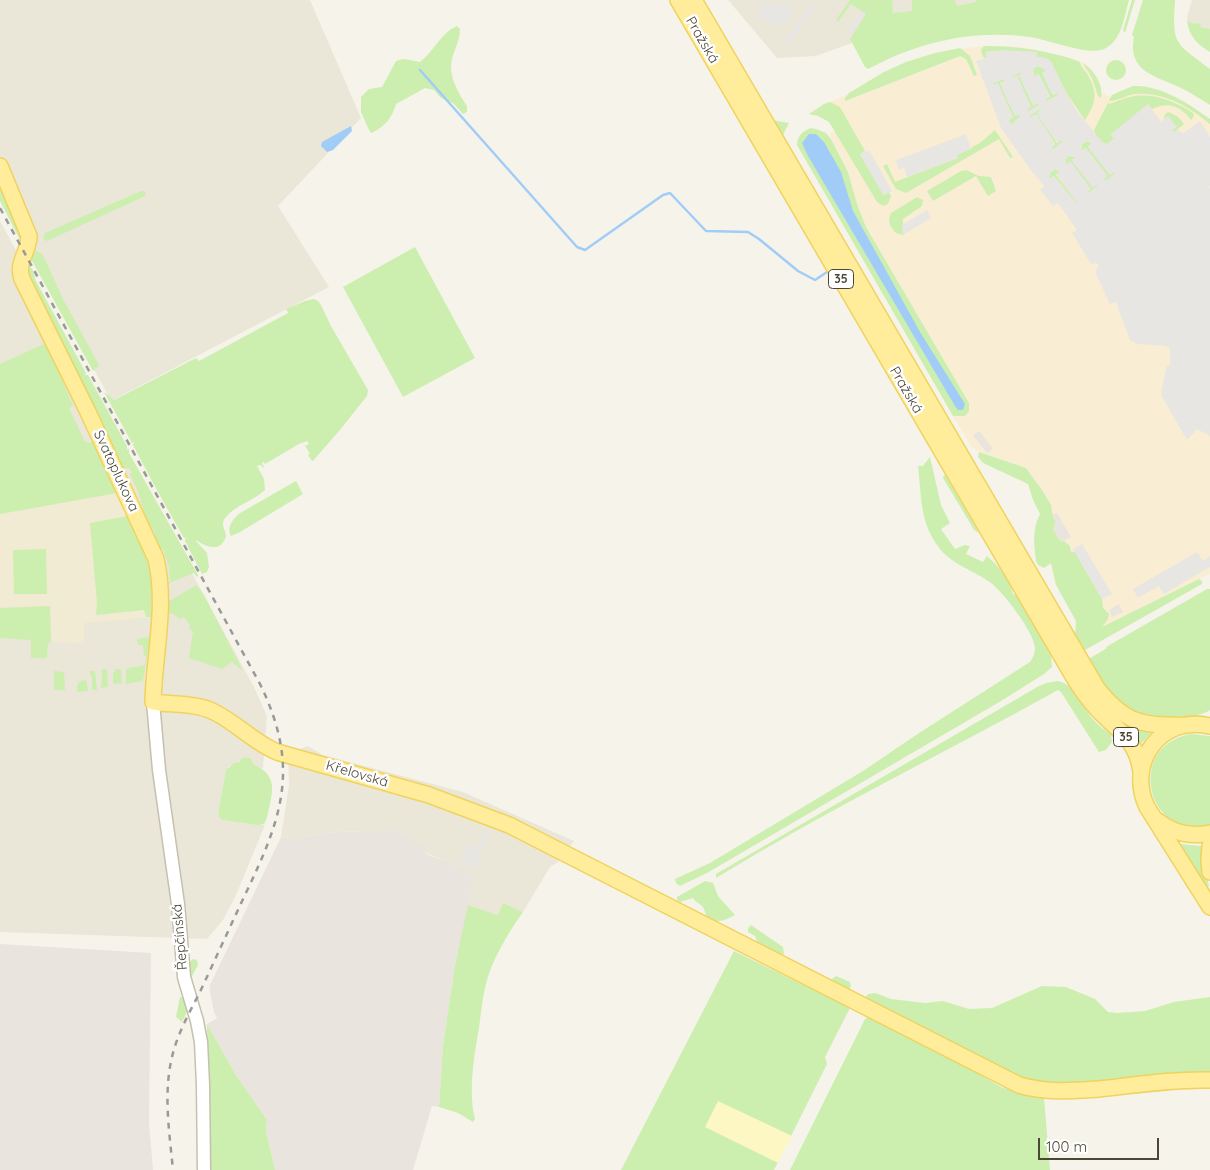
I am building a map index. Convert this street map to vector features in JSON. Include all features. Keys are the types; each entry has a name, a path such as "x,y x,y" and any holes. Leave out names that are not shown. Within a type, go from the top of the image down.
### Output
{"main road":[{"name":"Pražská","path":"678,0 1073,676 1092,703 1130,741 1138,755 1141,772"},
{"name":"Pražská","path":"694,0 1093,682 1108,701 1132,719 1150,725 1198,724 1210,726"},
{"name":"Svatoplukova","path":"0,166 29,236 20,268 22,278 92,420 156,559 160,602 153,702"},
{"name":"Křelovská","path":"153,702 207,709 217,713 254,740 272,750 448,802 499,821 562,851 1002,1077 1023,1086 1041,1090 1065,1091 1210,1080"},
{"path":"1187,725 1170,730 1157,739 1147,752 1141,772 1142,794 1149,811 1210,907"},
{"path":"1149,811 1162,824 1178,832 1194,835 1210,833"},
{"path":"1210,846 1208,859 1210,872"}],"street":[{"name":"Řepčínská","path":"153,702 159,768 178,904 184,977 197,1021 202,1047 204,1170"}],"shaded area":[{"path":"0,0 310,0 361,118 278,206 329,287 111,401 0,195"},
{"path":"728,0 1106,0 1098,16 852,43 816,56 777,58"},
{"path":"1192,0 1210,0 1210,51 1188,25 1187,17"},
{"path":"760,4 792,5 792,18 786,19 785,26 769,24 769,19 758,18"},
{"path":"811,4 816,7 789,45 784,42"},
{"path":"861,11 866,14 851,35 847,32"},
{"path":"983,46 1021,47 1068,57 1084,63 1102,93 1110,97 1133,86 1145,86 1173,96 1210,119 1210,574 1100,628 1056,585 1047,547 1051,505 1042,490 1026,468 977,451 971,446 953,416 965,416 969,403 866,227 848,172 829,134 835,130 821,106 917,58 942,51"},
{"path":"1004,50 1037,52 1037,57 1046,58 1051,62 1076,110 1104,144 1113,140 1111,134 1148,104 1161,122 1168,116 1177,127 1172,130 1174,132 1178,129 1182,134 1200,121 1210,137 1210,436 1197,429 1187,440 1161,395 1166,368 1170,364 1170,348 1137,344 1130,340 1116,302 1110,304 1095,272 1099,266 1097,263 1091,264 1072,233 1077,230 1058,203 1053,206 1040,190 1044,186 1001,128 976,61 986,58 986,52","holes":["1039,66 1046,71 1042,73 1052,95 1056,93 1058,95 1047,101 1046,99 1050,97 1039,74 1035,76 1033,74 1034,68","1022,73 1019,75 1034,106 1038,103 1039,105 1028,111 1027,109 1031,107 1017,75 1012,76","1004,79 1005,81 1000,83 1008,102 1015,116 1021,115 1011,125 1009,120 1013,118 998,83 993,85","1041,109 1037,113 1046,128 1058,143 1061,140 1063,141 1053,150 1052,148 1055,145 1036,114 1031,117 1030,115","1085,141 1092,143 1088,147 1110,175 1115,173 1105,181 1104,179 1108,176 1086,148 1081,151 1081,145","1072,155 1075,157 1071,160 1093,188 1098,186 1088,193 1091,189 1070,161 1065,164 1066,158","1056,169 1060,171 1056,174 1077,202 1054,176 1051,179 1049,177 1050,173"]},
{"path":"966,134 971,149 957,155 958,158 907,177 904,168 899,170 896,160"},
{"path":"869,150 892,191 883,195 860,154"},
{"path":"927,210 931,218 903,235 902,225"},
{"path":"0,221 254,687 267,716 263,769 252,764 251,758 241,758 240,762 229,766 226,771 218,813 243,823 265,825 236,895 223,920 207,939 0,932"},
{"path":"979,431 993,449 987,453 973,435"},
{"path":"117,493 148,563 152,586 151,617 84,623 84,643 51,642 50,607 0,608 0,514"},
{"path":"1057,513 1071,537 1061,542 1053,530 1056,522 1053,515"},
{"path":"1082,544 1112,594 1102,599 1073,549"},
{"path":"1197,552 1203,561 1210,556 1210,567 1164,594 1159,586 1138,598 1133,589"},
{"path":"1119,604 1123,612 1112,617 1109,610"},
{"path":"308,746 323,755 463,792 574,841 558,862 550,867 523,912 503,903 499,915 468,906 446,861 426,853 423,847 364,831 336,832 291,839 281,837 289,785 288,753"},
{"path":"396,830 424,847 426,854 446,861 475,877 455,965 443,1045 439,1107 432,1106 413,1170 275,1170 266,1131 267,1120 236,1075 207,1024 217,1018 214,1012 210,985 281,837 290,839 336,832"},
{"path":"484,831 490,834 484,844 476,870 460,864 467,844 477,847"},
{"path":"0,944 151,953 149,1122 153,1170 0,1170"}],"green space":[{"path":"850,0 892,0 893,13 912,11 912,0 955,0 957,6 976,2 976,0 1129,0 1119,34 1110,45 1097,51 1068,47 1030,37 1009,35 967,36 906,51 868,69 865,67 850,39 866,14 851,4 838,22 836,20"},
{"path":"1132,0 1135,0 1125,33 1123,30"},
{"path":"1143,0 1175,0 1174,26 1178,42 1210,69 1210,105 1183,89 1152,75 1139,65 1135,58 1133,48 1134,37 1132,35"},
{"path":"1187,21 1201,24 1200,27 1210,29 1210,52 1194,39"},
{"path":"457,26 460,29 460,33 452,59 451,72 457,89 467,106 467,112 463,114 453,103 441,98 434,90 425,88 396,104 387,121 377,130 372,133 370,132 361,112 361,97 369,89 382,87 396,61 404,59 420,62 446,33"},
{"path":"984,46 1008,47 1056,54 1080,62 1088,75 1094,93 1092,108 1085,120 1067,94 1051,62 1046,58 1037,57 1037,52 992,51 986,52 986,58 983,57 981,50"},
{"path":"960,48 970,56 977,75 974,76 966,59 960,56 845,101 849,93 884,72 906,62"},
{"path":"1112,60 1120,60 1126,66 1126,74 1120,80 1112,80 1106,74 1106,66"},
{"path":"1083,63 1091,70 1100,83 1101,98 1098,96 1092,78"},
{"path":"1037,66 1042,67 1046,71 1042,73 1053,95 1057,93 1058,95 1047,101 1045,99 1050,96 1039,75 1034,76 1033,71"},
{"path":"1023,73 1019,75 1033,105 1038,103 1039,105 1028,112 1027,109 1031,107 1017,76 1012,77 1011,75"},
{"path":"1004,78 1005,81 1000,83 1015,116 1020,114 1021,116 1011,125 1008,120 1013,117 998,84 993,85 992,83"},
{"path":"1133,86 1154,88 1174,96 1210,119 1210,124 1176,101 1156,95 1135,94 1109,101 1108,104 1130,97 1154,97 1179,105 1193,113 1194,116 1191,120 1183,111 1173,106 1163,105 1152,109 1148,104 1111,135 1114,139 1107,144 1100,141 1094,130 1112,95"},
{"path":"830,102 840,107 865,151 860,154 884,195 889,192 891,196 888,204 883,206 877,202 829,122 809,114"},
{"path":"1041,109 1037,113 1057,143 1063,141 1053,150 1051,148 1055,144 1036,114 1031,117 1030,115"},
{"path":"1169,112 1178,117 1184,124 1174,132 1172,130 1176,127 1169,117 1164,119 1165,114"},
{"path":"772,120 789,123 782,137"},
{"path":"811,128 826,133 831,139 848,172 866,227 969,403 969,411 965,416 953,416 797,145 801,134"},
{"path":"995,130 1013,157 1010,158 999,139 906,193 896,189 883,166 887,164 895,182 958,158 957,155 971,149"},
{"path":"1087,141 1092,143 1088,147 1110,175 1114,172 1115,174 1105,181 1086,148 1081,151 1082,144"},
{"path":"1069,156 1075,157 1072,160 1093,187 1097,184 1098,186 1087,192 1091,189 1070,162 1066,165 1065,162"},
{"path":"1054,169 1060,171 1056,175 1076,203 1054,176 1050,179 1050,173"},
{"path":"966,170 979,176 991,177 996,191 988,196 976,176 933,201 927,191"},
{"path":"0,178 21,234 20,240 0,201"},
{"path":"144,191 146,194 143,197 47,241 43,239 45,233"},
{"path":"917,197 923,200 922,206 903,219 903,235 896,233 890,223 891,213"},
{"path":"415,247 475,358 403,397 343,287"},
{"path":"37,251 43,255 63,299 98,363 99,366 93,371 31,259 32,254"},
{"path":"28,264 33,270 36,281 86,373 85,375 88,375 127,446 127,451 128,448 129,453 198,575 197,578 194,573 167,584 166,582 170,582 169,567 163,549 159,550 154,536 155,533 146,518 130,474 132,473 129,468 124,469 119,463 27,273"},
{"path":"314,299 321,305 368,390 367,396 313,461 308,455 310,454 305,446 309,444 307,441 265,464 264,462 262,463 263,468 261,465 257,466 264,479 265,490 226,517 223,526 226,536 222,543 219,546 211,547 196,540 207,553 209,567 207,572 202,574 185,541 185,539 189,539 184,538 139,457 133,445 134,442 132,443 104,392 114,400 196,358 199,361 288,313 286,309"},
{"path":"46,343 73,406 69,408 85,442 94,443 117,493 0,514 0,364"},
{"path":"979,452 1026,468 1042,490 1051,505 1056,522 1053,530 1061,542 1064,541 1070,546 1071,552 1075,552 1102,599 1103,608 1109,614 1102,627 1199,579 1202,581 1202,584 1085,650 1081,648 1075,637 1076,621 1056,585 1051,563 1044,568 1038,565 1036,561 1035,531 1040,514 1028,484 983,463 978,457"},
{"path":"930,457 941,505 950,523 941,529 955,549 965,545 970,546 966,554 983,562 987,556 999,568 1009,583 1013,594 1018,596 1051,656 1052,667 1001,701 707,873 680,886 676,883 675,879 710,863 863,771 1032,659 1035,650 1033,641 1024,623 1010,603 991,583 945,555 933,539 925,519 918,466 923,466"},
{"path":"944,475 979,533 974,530 943,478"},
{"path":"296,481 303,494 231,536 230,526 240,513"},
{"path":"128,516 148,563 152,586 151,617 146,617 144,610 96,615 97,603 90,523"},
{"path":"46,549 47,594 14,594 13,550"},
{"path":"196,585 204,595 243,671 232,662 222,669 189,658 193,631 189,629 190,625 184,617 180,619 173,614 166,613 166,603"},
{"path":"1210,589 1210,710 1197,715 1165,718 1149,717 1125,707 1107,688 1087,660 1106,647"},
{"path":"50,606 51,642 48,643 47,658 31,658 31,640 0,638 0,608"},
{"path":"150,637 143,681 126,684 126,671 128,668 145,664 146,656 144,656 143,645 138,645 137,639"},
{"path":"102,669 107,669 108,687 101,688"},
{"path":"115,669 121,669 122,683 113,684 113,672 115,672"},
{"path":"54,671 64,672 65,690 54,690"},
{"path":"89,671 95,671 97,690 92,690 92,678"},
{"path":"86,680 88,691 77,692 77,686 80,681"},
{"path":"1058,681 1073,690 1092,719 1111,735 1112,742 1106,750 1099,752 1058,690 843,805 716,878 716,874 1039,686"},
{"path":"1116,717 1135,728 1151,733 1140,745"},
{"path":"1191,734 1210,736 1210,825 1188,826 1171,819 1158,807 1152,790 1151,772 1157,755 1170,742"},
{"path":"241,758 251,758 253,764 268,775 272,784 267,817 264,824 258,825 223,820 218,813 226,770 234,763 240,762"},
{"path":"1180,844 1201,846 1209,886 1206,888 1179,846"},
{"path":"705,881 713,883 718,896 735,915 722,921 711,920 706,915 703,907 693,898 680,902 677,900 677,897"},
{"path":"503,903 523,912 497,955 486,985 472,1074 472,1097 475,1119 473,1122 458,1113 439,1107 443,1045 455,965 468,905 498,915"},
{"path":"751,925 783,947 784,954 780,956 759,947 755,936 748,932 748,928"},
{"path":"734,951 850,1008 825,1057 827,1064 774,1170 621,1170"},
{"path":"193,959 197,960 198,965 192,976 189,974 188,963"},
{"path":"836,976 850,982 851,987 848,990 833,982 832,979"},
{"path":"1042,986 1066,987 1095,999 1108,1012 1117,1013 1145,1011 1174,1002 1210,997 1210,1074 1057,1087 1034,1084 1008,1074 865,998 868,994 875,993 891,999 925,1003 943,1001 969,1009 992,1008"},
{"path":"180,997 184,998 188,1010 182,1022 176,1017"},
{"path":"870,1016 935,1049 1001,1087 1025,1095 1044,1098 1050,1170 790,1170 865,1019"},
{"path":"207,1024 236,1075 267,1120 266,1131 275,1170 210,1170"}],"sand":[{"path":"718,1101 792,1136 778,1163 705,1127"}],"water":[{"path":"351,126 352,131 333,150 327,152 321,146 322,142"},
{"path":"809,134 816,134 824,142 841,172 853,211 920,332 965,404 963,410 958,410 955,406 808,156 802,143"}],"waterway":[{"path":"420,70 577,247 585,250 663,195 670,193 706,231 748,232 798,271 815,280 827,272"}],"railway":[{"path":"0,208 260,684 273,714 280,742 283,767 282,792 277,817 257,869 183,1026 171,1061 168,1123 173,1170"}]}
